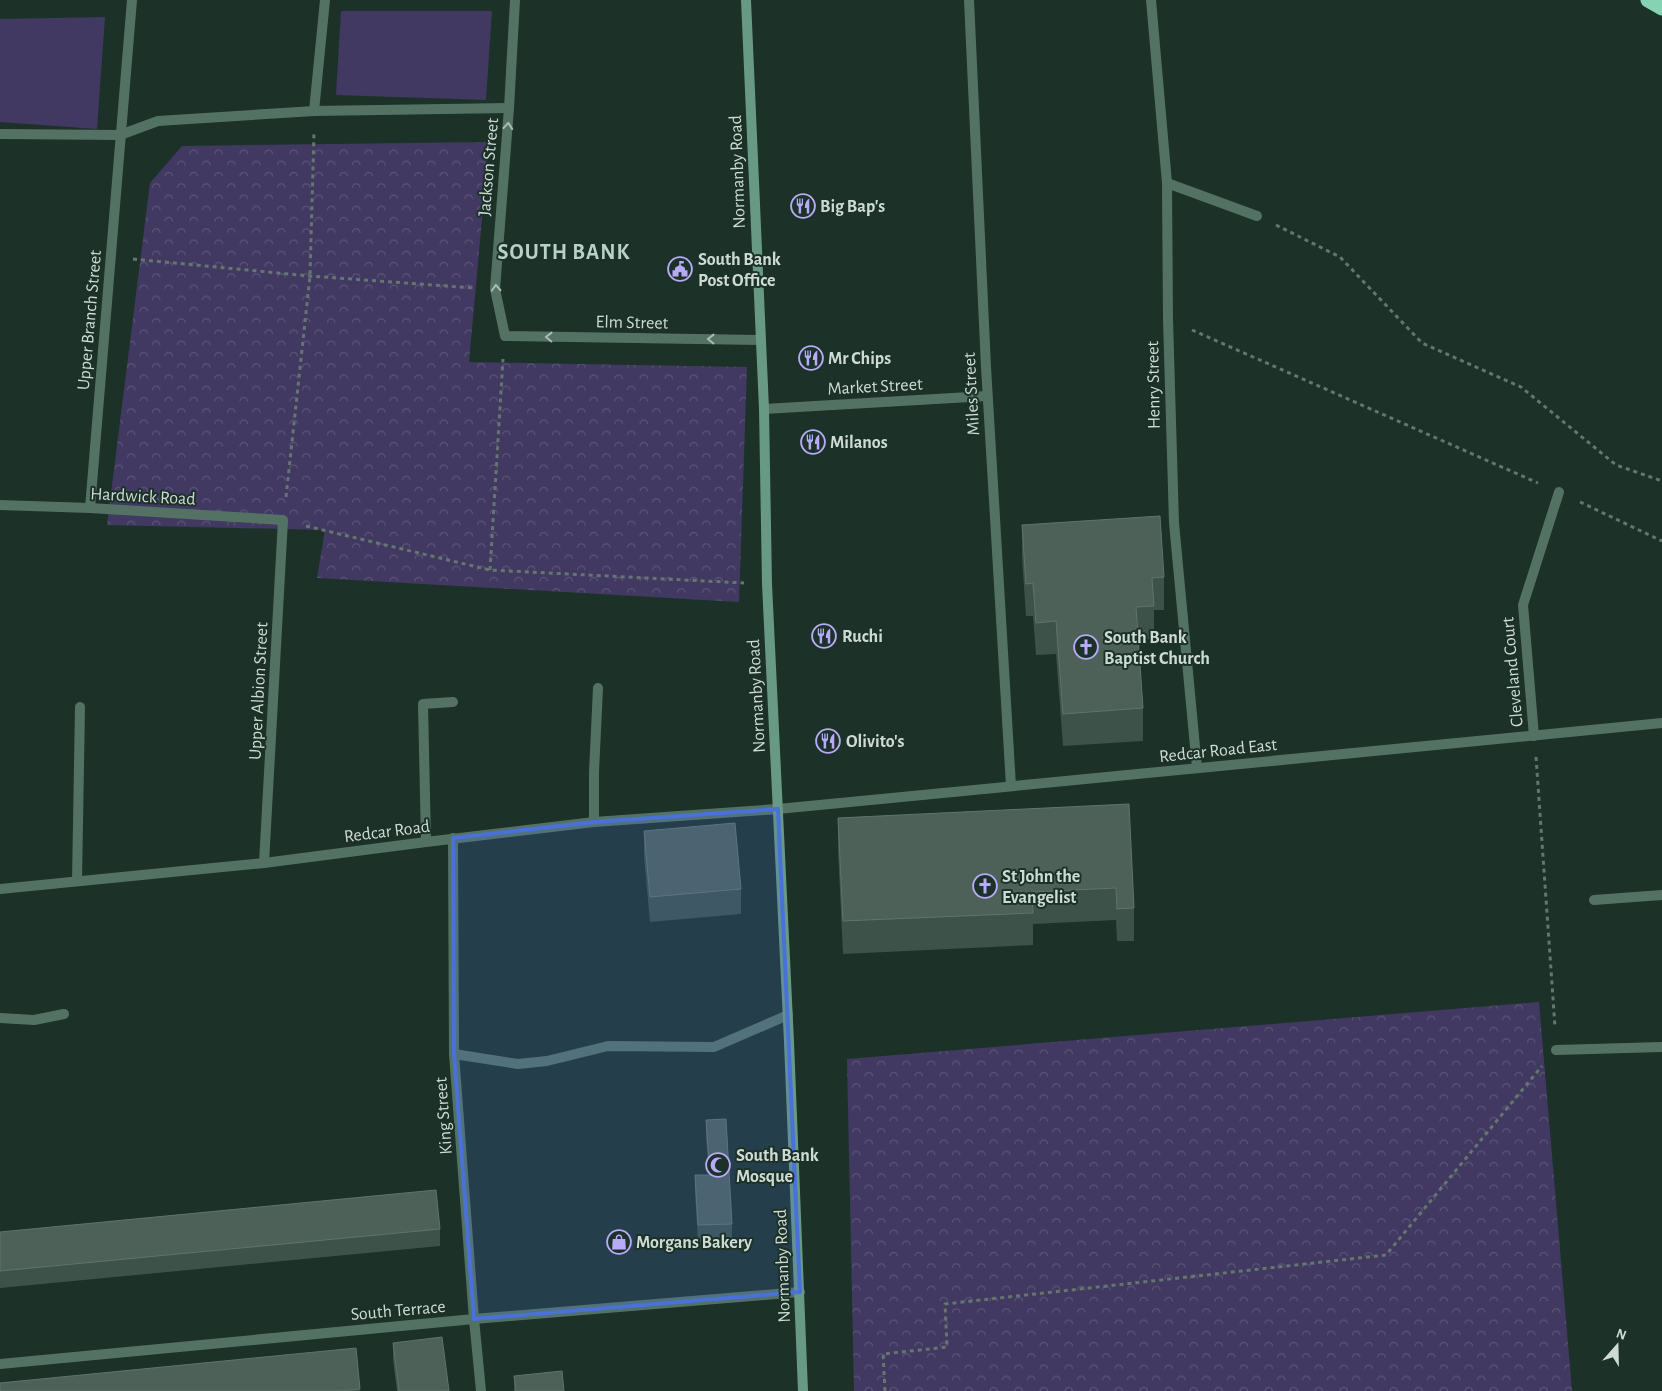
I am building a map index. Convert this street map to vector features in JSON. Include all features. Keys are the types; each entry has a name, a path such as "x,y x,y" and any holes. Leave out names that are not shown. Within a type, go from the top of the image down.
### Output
{"highway":[{"path":"1648,0 1662,8"}],"street":[{"name":"Upper Branch Street","path":"90,508 132,0"},
{"path":"314,111 325,0"},
{"name":"Jackson Street","path":"505,336 494,289 509,108 515,0"},
{"name":"Normanby Road","path":"746,0 764,409 767,584 788,1015 803,1391"},
{"name":"Miles Street","path":"969,0 987,396 1011,786"},
{"name":"Henry Street","path":"1151,0 1167,184 1168,319 1174,523 1196,768"},
{"path":"0,134 120,135 158,121 314,111 509,108"},
{"path":"1167,184 1257,216"},
{"name":"Elm Street","path":"505,336 760,340"},
{"name":"Market Street","path":"764,409 987,396"},
{"name":"Cleveland Court","path":"1534,736 1523,605 1559,492"},
{"name":"Hardwick Road","path":"0,505 90,508 283,520"},
{"name":"Upper Albion Street","path":"264,863 283,520"},
{"path":"594,822 598,688"},
{"path":"426,842 423,704 453,702"},
{"path":"77,881 80,707"},
{"name":"Redcar Road East","path":"778,809 1662,723"},
{"name":"Redcar Road","path":"0,888 264,863 453,838 594,822 778,809"},
{"name":"King Street","path":"453,838 454,1054 481,1391"},
{"path":"1594,900 1662,895"},
{"path":"0,1018 34,1020 64,1014"},
{"path":"454,1054 518,1064 547,1061 608,1046 714,1047 788,1015"},
{"path":"1556,1050 1662,1047"},
{"name":"South Terrace","path":"0,1364 474,1319 800,1292"}],"path":[{"path":"314,111 310,276 283,520 490,570 767,584"},
{"path":"1257,216 1340,257 1422,343 1521,387 1616,465 1662,481"},
{"path":"110,257 310,276 494,289"},
{"path":"1168,319 1559,492 1662,541"},
{"path":"490,570 505,336"},
{"path":"885,1391 883,1354 947,1347 945,1304 1386,1255 1556,1050 1534,736"}],"highlighted area":[{"path":"778,809 800,1292 474,1319 454,1054 453,838 594,822"}],"green space":[{"path":"341,11 492,11 486,100 336,95"},
{"path":"105,17 97,129 0,122 0,19"},
{"path":"489,142 469,362 747,367 739,602 317,578 325,530 107,525 150,183 182,146"},
{"path":"1539,1002 1572,1391 854,1391 847,1059"}],"building":[{"name":"South Bank Baptist Church","path":"1160,516 1164,577 1152,578 1154,606 1136,607 1143,708 1063,714 1056,621 1036,623 1033,583 1026,584 1022,525"},
{"name":"St John the Evangelist","path":"1129,804 1134,908 1117,909 1116,888 1032,892 1033,913 843,921 838,818"},
{"path":"735,823 741,889 650,897 644,831"},
{"name":"South Bank Mosque","path":"726,1119 732,1224 698,1225 695,1175 710,1175 706,1120"},
{"path":"436,1190 440,1229 0,1271 0,1232"},
{"path":"442,1337 449,1391 399,1391 393,1343"},
{"path":"356,1348 360,1389 341,1391 0,1391 0,1383"},
{"path":"562,1371 564,1391 516,1391 514,1376"}],"place":[{"name":"Big Bap's","path":"803,206"},
{"name":"South Bank Post Office","path":"680,269"},
{"name":"Mr Chips","path":"811,358"},
{"name":"Milanos","path":"813,442"},
{"name":"Ruchi","path":"824,636"},
{"name":"South Bank Baptist Church","path":"1086,647"},
{"name":"Olivito's","path":"828,741"},
{"name":"St John the Evangelist","path":"985,886"},
{"name":"South Bank Mosque","path":"718,1165"},
{"name":"Morgans Bakery","path":"619,1242"}],"district":[{"name":"SOUTH BANK","path":"564,251"}]}
